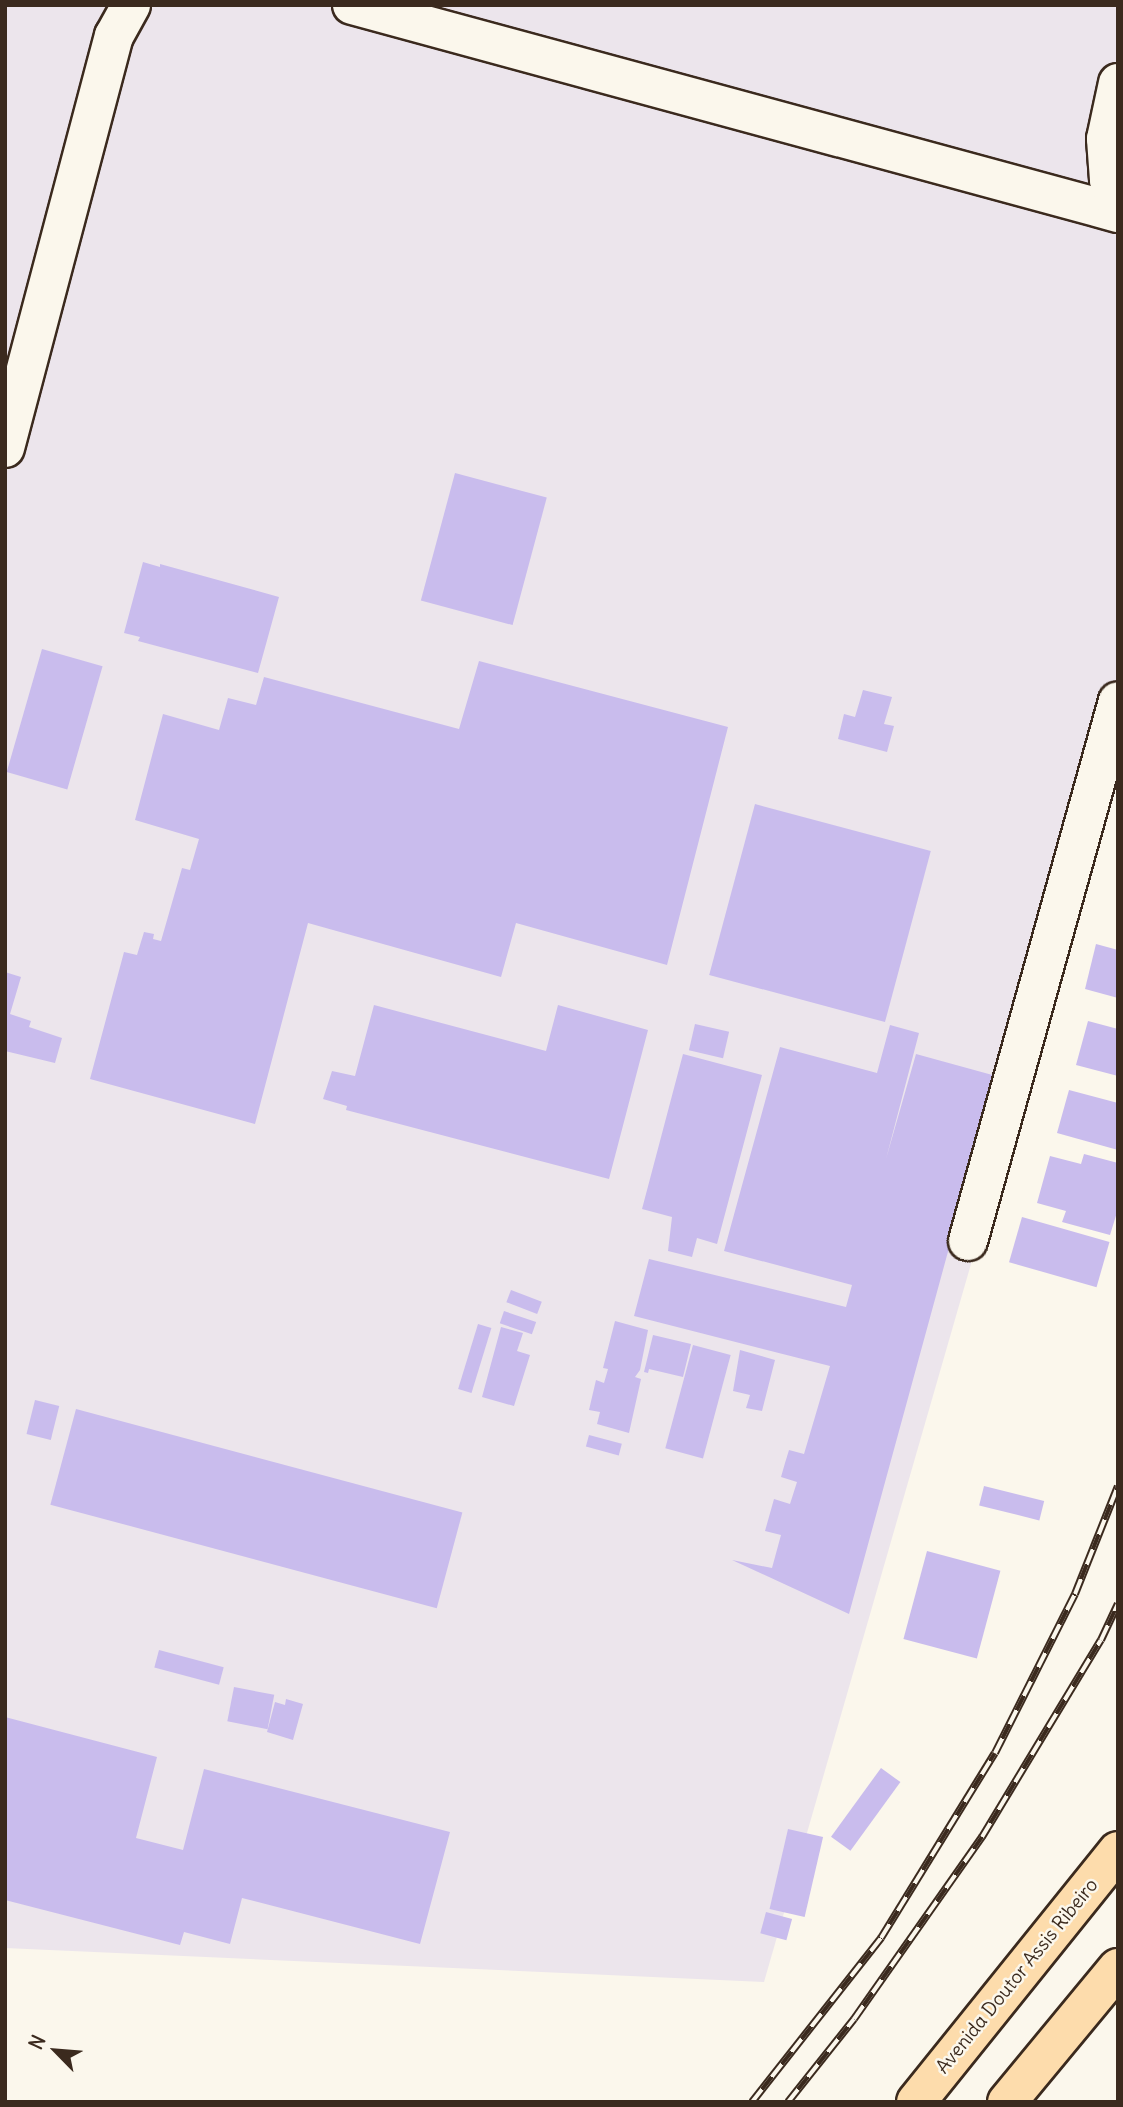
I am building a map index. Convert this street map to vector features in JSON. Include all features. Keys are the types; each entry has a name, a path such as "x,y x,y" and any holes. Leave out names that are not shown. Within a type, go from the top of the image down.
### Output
{"main road":[{"name":"Avenida Doutor Assis Ribeiro","path":"916,2102 1118,1851"},
{"path":"1007,2102 1118,1968"}],"lane":[{"path":"5,448 114,36 131,5"},
{"path":"352,5 1118,213"},
{"path":"1118,83 1107,139 1109,180 1118,207"},
{"path":"968,1241 1118,701"}],"shaded area":[{"path":"5,5 1118,5 1118,754 764,1982 5,1948"}],"building":[{"path":"455,473 547,498 513,625 421,601"},
{"path":"143,562 160,567 160,564 279,597 258,673 138,641 140,637 124,633"},
{"path":"42,649 103,666 67,789 7,772"},
{"path":"479,661 728,727 667,965 516,923 501,977 308,923 255,1124 90,1079 124,952 137,955 144,932 154,934 153,939 161,941 182,868 190,870 199,839 135,820 163,714 219,730 228,698 256,705 264,677 459,729"},
{"path":"863,690 892,697 884,724 894,726 887,752 838,739 844,714 855,717"},
{"path":"755,804 931,851 885,1022 709,975"},
{"path":"1096,944 1118,950 1118,998 1085,989"},
{"path":"5,972 21,977 10,1014 31,1021 29,1027 62,1038 55,1063 5,1051"},
{"path":"374,1005 546,1051 558,1005 648,1030 609,1179 346,1110 347,1106 323,1099 332,1071 355,1076"},
{"path":"1088,1021 1118,1029 1118,1076 1076,1065"},
{"path":"695,1024 729,1032 723,1058 689,1050"},
{"path":"890,1025 919,1033 886,1159 916,1054 996,1076 849,1614 732,1560 772,1568 781,1535 765,1531 774,1499 790,1504 797,1482 781,1477 785,1463 789,1450 804,1454 830,1366 634,1316 649,1259 846,1307 852,1285 724,1251 780,1047 877,1073"},
{"path":"683,1054 762,1075 717,1244 697,1238 692,1257 668,1251 672,1217 642,1209"},
{"path":"1069,1090 1118,1103 1118,1150 1057,1133"},
{"path":"1084,1154 1118,1163 1118,1209 1110,1235 1062,1222 1066,1211 1037,1203 1050,1156 1081,1164"},
{"path":"1022,1217 1109,1242 1097,1287 1009,1262"},
{"path":"511,1290 542,1302 537,1314 506,1302"},
{"path":"504,1311 536,1322 532,1334 500,1323"},
{"path":"615,1321 648,1330 640,1370 635,1377 641,1379 629,1433 597,1424 600,1412 589,1410 596,1380 604,1383 608,1369 603,1368"},
{"path":"478,1324 491,1328 472,1393 458,1389"},
{"path":"501,1327 523,1333 517,1351 530,1355 514,1406 482,1397"},
{"path":"653,1335 691,1344 683,1377 649,1369 648,1373 644,1372"},
{"path":"693,1345 731,1355 703,1458 665,1448"},
{"path":"740,1350 775,1360 762,1411 746,1408 750,1395 733,1391"},
{"path":"35,1400 59,1406 51,1440 27,1434"},
{"path":"76,1409 462,1513 437,1608 50,1505"},
{"path":"589,1435 622,1444 619,1455 586,1447"},
{"path":"984,1486 1044,1501 1039,1520 979,1505"},
{"path":"927,1551 1000,1571 977,1659 903,1639"},
{"path":"159,1650 224,1667 219,1685 154,1667"},
{"path":"234,1687 274,1695 268,1729 227,1721"},
{"path":"286,1699 303,1704 293,1740 267,1732 275,1702 285,1705"},
{"path":"5,1717 157,1757 136,1838 183,1850 204,1769 450,1832 420,1944 242,1898 230,1944 184,1932 180,1945 5,1900"},
{"path":"881,1768 900,1782 850,1851 831,1837"},
{"path":"788,1829 823,1837 805,1917 770,1909"},
{"path":"766,1912 792,1919 786,1940 760,1933"}],"railway":[{"path":"752,2102 881,1938 995,1753 1075,1594 1118,1486"},
{"path":"788,2102 854,2019 982,1837 1101,1640 1118,1604"}]}
